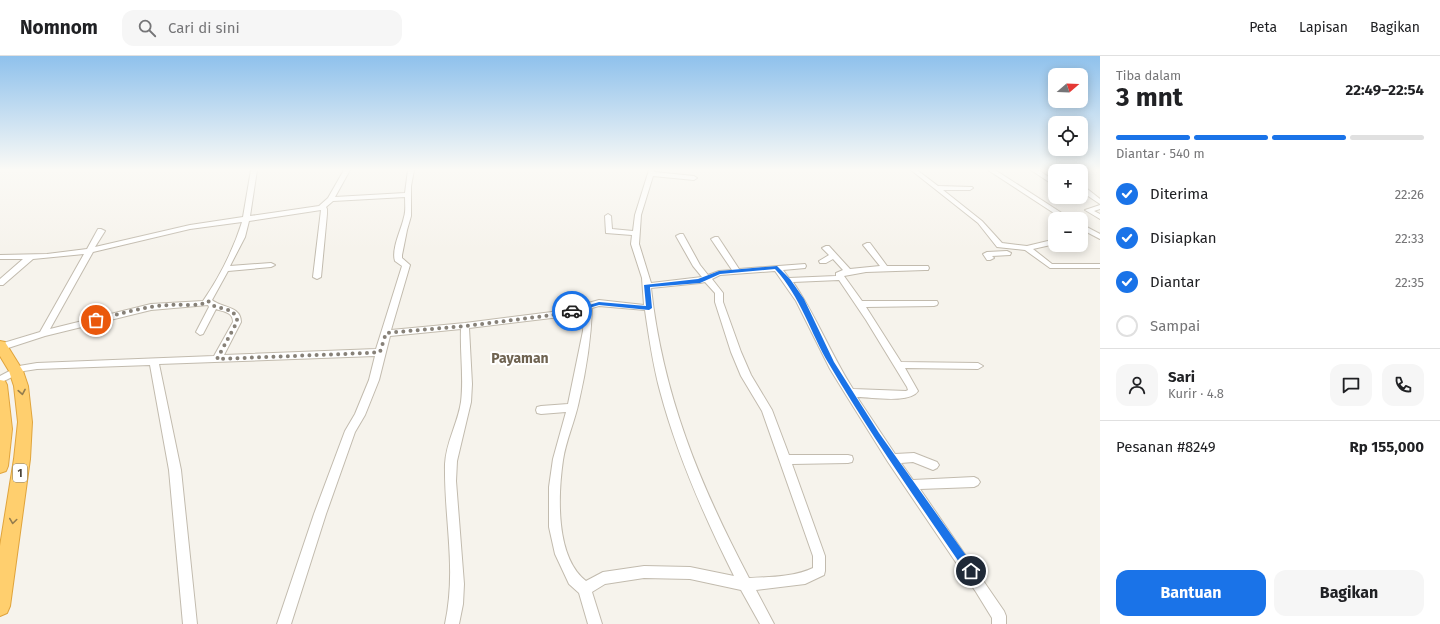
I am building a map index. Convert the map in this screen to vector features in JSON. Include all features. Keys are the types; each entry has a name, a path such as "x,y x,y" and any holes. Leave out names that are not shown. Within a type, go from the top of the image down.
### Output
{"highway":[{"name":"1","path":"0,606 22,459 25,422 21,386 16,371 1,346"},
{"name":"1","path":"0,385 4,428 0,466"}],"street":[{"path":"200,332 225,269 241,237 250,197"},
{"path":"0,257 89,251 190,226 321,208 331,199 392,198 400,197"},
{"path":"284,624 320,514 350,431 360,415 374,380 380,352 406,266 398,259 398,255 403,230 408,216 408,197"},
{"path":"644,197 638,215 636,244 646,286 652,332 665,388 685,450 712,516 745,584 767,624"},
{"path":"948,197 980,222 1009,255 988,254 990,258"},
{"path":"1033,197 1057,212"},
{"path":"1100,207 1088,210 1100,217"},
{"path":"317,277 324,214 324,210 321,208"},
{"path":"608,216 609,231 636,233"},
{"path":"1088,230 1098,235"},
{"path":"43,334 66,298 89,251 101,231"},
{"path":"585,589 603,578 644,572 690,574 745,584 770,583 805,578 819,571 819,556 767,410 746,376 736,352 719,302 719,293 697,266 680,236"},
{"path":"715,239 737,271"},
{"path":"1000,245 1027,248 1048,243"},
{"path":"867,245 885,268"},
{"path":"826,248 849,272"},
{"path":"1027,248 1050,266 1100,266"},
{"path":"0,283 31,256"},
{"path":"823,261 834,256"},
{"path":"225,269 271,265"},
{"path":"646,286 700,281 719,272 802,266"},
{"path":"777,268 788,280 801,299 831,362 892,459 964,560 1000,616 999,624"},
{"path":"850,393 909,394 913,390 841,278 840,273 885,268 925,268"},
{"path":"788,280 841,278"},
{"path":"386,333 466,326 560,314 599,303 649,308"},
{"path":"859,304 934,303"},
{"path":"1,346 151,307 211,304 232,311 237,318 237,322 217,359"},
{"path":"588,306 587,332 572,408 558,459 555,487 555,527 561,554 574,580 585,589 595,624"},
{"path":"452,624 456,609 458,579 452,498 451,459 466,402 466,326"},
{"path":"0,380 16,371 37,366 380,352"},
{"path":"154,361 175,470 190,624"},
{"path":"898,365 978,366"},
{"path":"541,410 572,408"},
{"path":"892,459 914,457 933,465"},
{"path":"784,460 848,459"},
{"path":"910,485 974,482"}],"way so far":[{"path":"96,320 151,307 201,304 208,301 214,306 232,311 236,314 237,318 237,322 217,359 380,352 386,333 466,326 560,314 572,311"}],"district":[{"name":"Payaman","path":"520,358"}],"route":[{"path":"572,311 599,303 649,308 646,286 700,281 707,276 719,272 777,268 788,280 801,299 831,362 850,393 910,485 971,571"}]}
